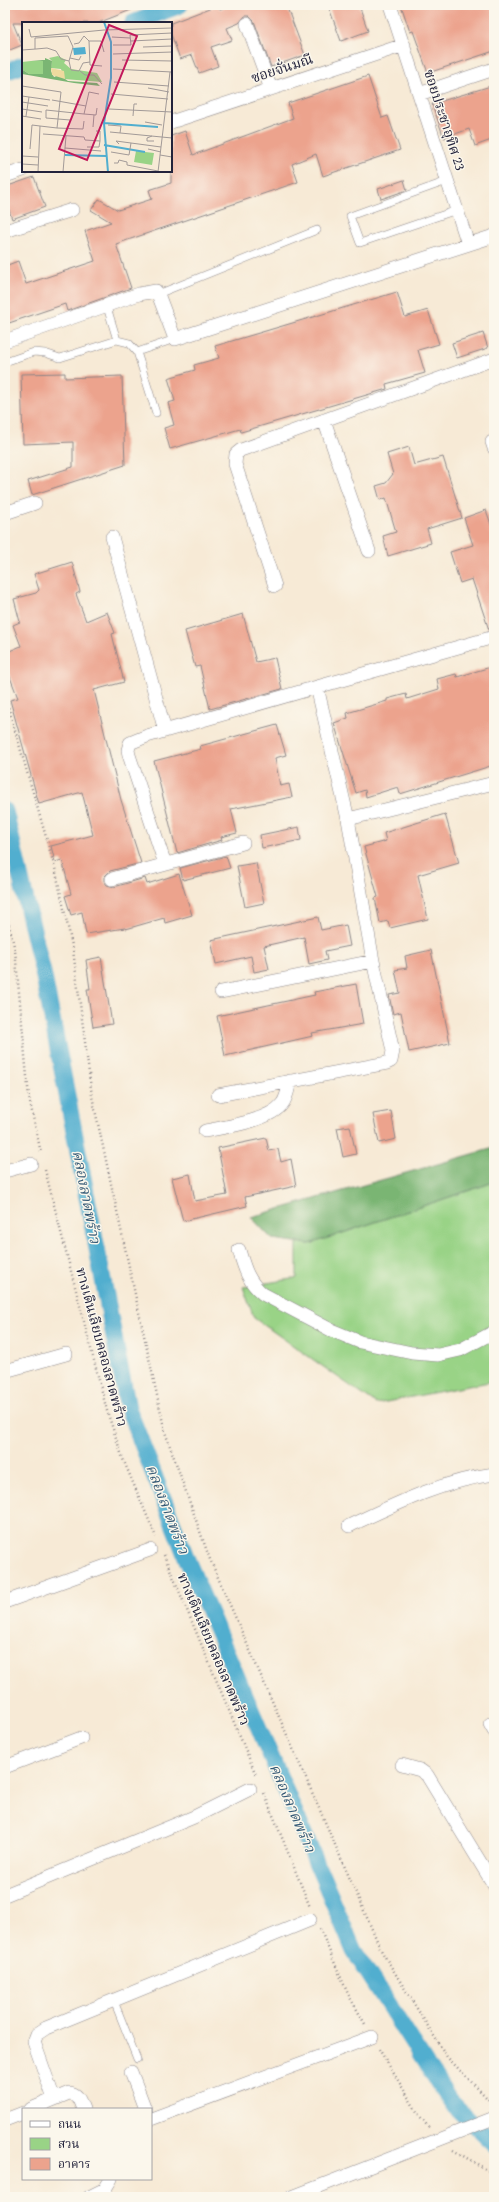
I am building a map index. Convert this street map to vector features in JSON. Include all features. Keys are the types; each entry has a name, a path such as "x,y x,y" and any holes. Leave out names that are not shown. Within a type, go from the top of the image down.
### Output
{"street":[{"name":"ซอยประชาอุทิศ 23","path":"390,5 468,244"},
{"path":"247,24 271,89"},
{"name":"ซอยจั่นมณี","path":"172,122 404,45"},
{"path":"419,94 494,69"},
{"path":"5,176 22,170"},
{"path":"5,231 72,210"},
{"path":"5,341 107,307 148,291 156,291 158,294 175,339 494,236"},
{"path":"275,586 234,458 241,450 494,358"},
{"path":"324,420 369,551"},
{"path":"5,513 35,503"},
{"path":"112,537 165,731"},
{"path":"165,864 128,750 130,743 135,740 165,731 494,637"},
{"path":"218,1094 387,1063 391,1061 393,1051 373,961 348,819 317,687"},
{"path":"348,819 494,782"},
{"path":"112,879 243,843"},
{"path":"221,992 373,961"},
{"path":"205,1131 258,1118 274,1112 286,1098 290,1081"},
{"path":"5,1171 31,1164"},
{"path":"238,1250 247,1275 254,1287 263,1294 332,1330 360,1342 412,1353 438,1355 460,1350 494,1332"},
{"path":"5,1371 66,1354"},
{"path":"349,1526 410,1497 448,1483 494,1474"},
{"path":"5,1602 150,1550"},
{"path":"5,1766 81,1738"},
{"path":"402,1765 420,1770 426,1775 494,1885"},
{"path":"5,1895 194,1817 257,1787"},
{"path":"54,2099 34,2042 34,2037 46,2028 313,1918"},
{"path":"152,2119 372,2037"},
{"path":"131,2072 145,2108"},
{"path":"33,2108 73,2093 76,2095 82,2108"},
{"path":"5,2120 22,2112"},
{"path":"292,2197 440,2141 494,2118"},
{"path":"89,2197 105,2189 110,2180"}],"lane":[{"path":"447,181 350,216 360,243 457,210"},
{"path":"158,294 317,230"},
{"path":"107,307 117,340"},
{"path":"137,352 175,339"},
{"path":"5,362 34,352 46,353 60,358 117,340 129,343 137,352 156,413"},
{"path":"114,2001 137,2059"}],"path":[{"path":"5,696 57,875 73,950 92,1096 136,1302 168,1440 209,1557 382,1952 447,2057 491,2102 494,2101"},
{"path":"5,909 15,950 29,1098 42,1158"},
{"name":"ทางเดินเลียบคลองลาดพร้าว","path":"44,1165 107,1411 123,1458 157,1539"},
{"name":"ทางเดินเลียบคลองลาดพร้าว","path":"163,1554 257,1787 313,1918 348,1994 418,2115 440,2141 494,2174"}],"green space":[{"path":"494,1148 494,1182 310,1244 272,1239 251,1217"},
{"path":"494,1182 494,1381 376,1404 254,1318 243,1287 297,1278 297,1243 310,1244"}],"building":[{"path":"5,5 141,5 101,22 13,23 22,45 5,52"},
{"path":"218,5 220,9 231,5 286,5 305,55 271,67 254,21 249,16 245,16 239,23 227,28 232,40 211,47 218,66 199,73 192,55 180,59 172,37 172,23"},
{"path":"328,5 359,5 368,31 341,41"},
{"path":"401,5 491,5 494,15 494,51 428,73 413,31 410,32"},
{"path":"368,76 382,118 388,116 400,150 323,176 316,154 292,164 298,182 116,244 131,288 67,311 65,304 9,323 5,310 5,266 18,261 26,284 95,261 85,231 111,222 91,210 99,199 118,210 152,199 149,190 171,183 172,136 185,131 193,155 293,118 288,103"},
{"path":"494,85 494,139 475,146 469,129 444,138 432,104"},
{"path":"34,177 45,207 12,219 5,198 5,187"},
{"path":"404,180 407,190 381,199 378,189"},
{"path":"397,292 405,317 428,310 439,344 418,350 425,373 386,384 387,389 241,432 240,429 170,449 164,428 174,425 168,403 175,401 168,378 195,370 194,365 219,358 215,346"},
{"path":"483,333 488,348 457,358 452,343"},
{"path":"65,373 65,378 122,376 125,465 32,495 28,481 73,467 73,442 23,444 21,374"},
{"path":"409,447 414,465 443,457 462,518 427,529 431,543 388,556 383,536 396,532 386,498 380,500 376,486 386,483 393,474 387,454"},
{"path":"486,510 494,533 494,629 489,630 472,579 460,583 450,552 473,545 464,518"},
{"path":"72,562 80,592 76,594 86,621 107,612 115,633 112,634 124,682 94,690 121,800 141,863 110,871 104,877 104,881 107,885 114,887 145,878 147,884 179,874 192,915 165,923 164,918 126,929 86,934 82,912 71,915 65,896 71,894 62,860 55,862 51,846 93,835 82,792 39,804 10,700 18,698 5,664 5,653 21,646 13,625 20,622 14,599 36,593 39,590 34,574"},
{"path":"243,614 256,662 275,658 282,689 210,709 200,666 195,667 185,631"},
{"path":"494,666 494,765 400,794 398,787 366,797 365,790 356,793 334,723 348,718 347,713 387,701 387,699 406,694 407,699 439,689 437,679 456,674 457,677"},
{"path":"277,725 286,755 275,758 280,786 289,784 292,797 231,809 237,833 221,837 222,840 177,853 154,761 201,749 200,746"},
{"path":"445,814 459,863 418,875 428,919 390,928 388,921 380,923 375,898 378,897 364,847 386,841 384,833"},
{"path":"299,827 301,840 262,848 260,835"},
{"path":"226,856 230,868 183,880 180,868"},
{"path":"256,863 264,903 245,907 237,866"},
{"path":"318,917 321,930 346,925 350,946 325,951 327,960 309,964 304,937 264,946 269,969 254,972 251,956 216,964 211,940"},
{"path":"431,950 450,1043 409,1052 401,1012 393,1014 389,995 400,993 395,970 407,968 405,956"},
{"path":"101,957 112,1024 93,1027 87,989 90,989 86,960"},
{"path":"356,984 363,1024 312,1033 313,1036 225,1056 217,1016 315,995 314,992"},
{"path":"391,1111 396,1139 379,1143 373,1114"},
{"path":"350,1126 356,1154 343,1157 337,1128"},
{"path":"266,1138 269,1151 278,1149 281,1162 291,1159 296,1186 245,1197 247,1206 183,1221 172,1178 190,1174 195,1201 227,1195 218,1148"}],"waterway":[{"path":"136,22 180,5"},
{"path":"5,72 22,65"},
{"name":"คลองลาดพร้าว","path":"5,811 44,977 128,1408 188,1562 354,1951 451,2103 494,2144"}]}
